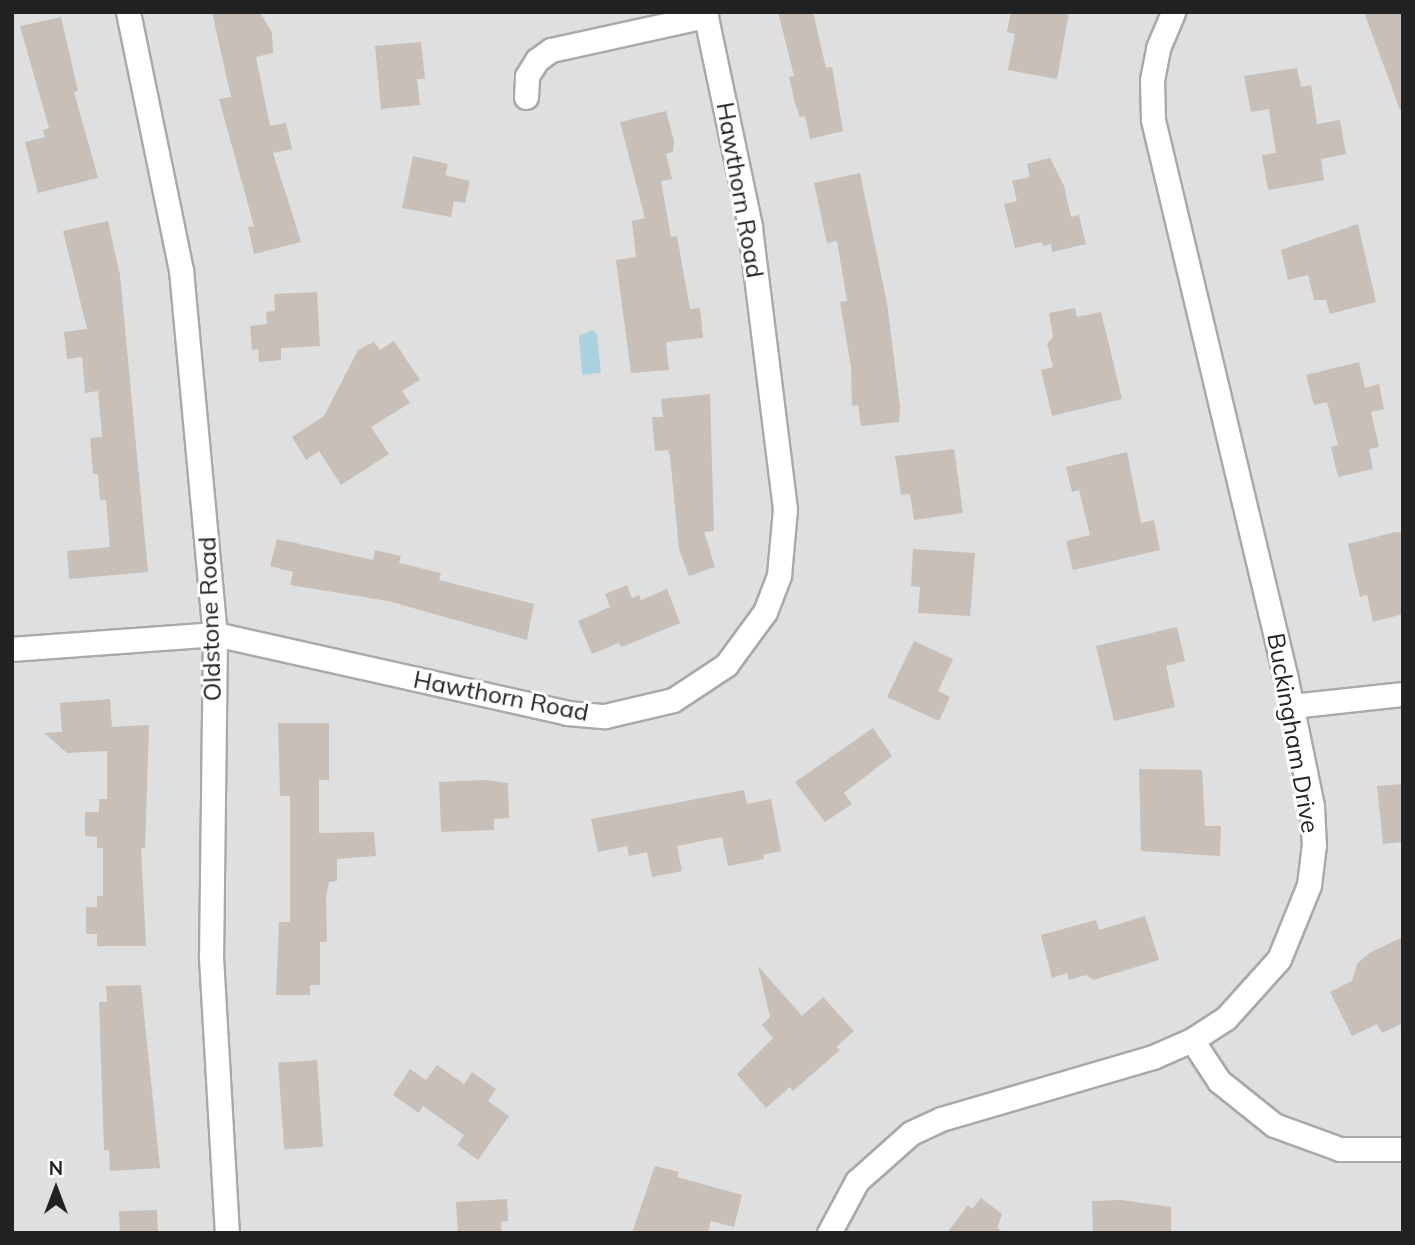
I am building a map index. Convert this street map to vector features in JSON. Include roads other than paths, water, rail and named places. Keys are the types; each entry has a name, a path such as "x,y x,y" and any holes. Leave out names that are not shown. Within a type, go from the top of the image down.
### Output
{"street":[{"name":"Oldstone Road","path":"128,12 181,270 215,634 212,957 227,1233"},
{"name":"Buckingham Drive","path":"829,1233 857,1181 911,1133 941,1119 1153,1056 1192,1040 1255,991 1285,947 1308,886 1314,846 1312,806 1292,706 1153,120 1152,80 1158,48 1173,12"},
{"name":"Hawthorn Road","path":"12,649 215,634 567,713 605,716 673,700 726,665 747,640 779,575 785,509 750,226 705,14"},
{"path":"526,97 527,76 537,60 551,50 705,14"},
{"path":"1292,706 1403,694"},
{"path":"1192,1040 1220,1081 1274,1125 1340,1149 1403,1149"}],"water":[{"path":"592,330 597,334 601,373 582,375 579,336"}]}
